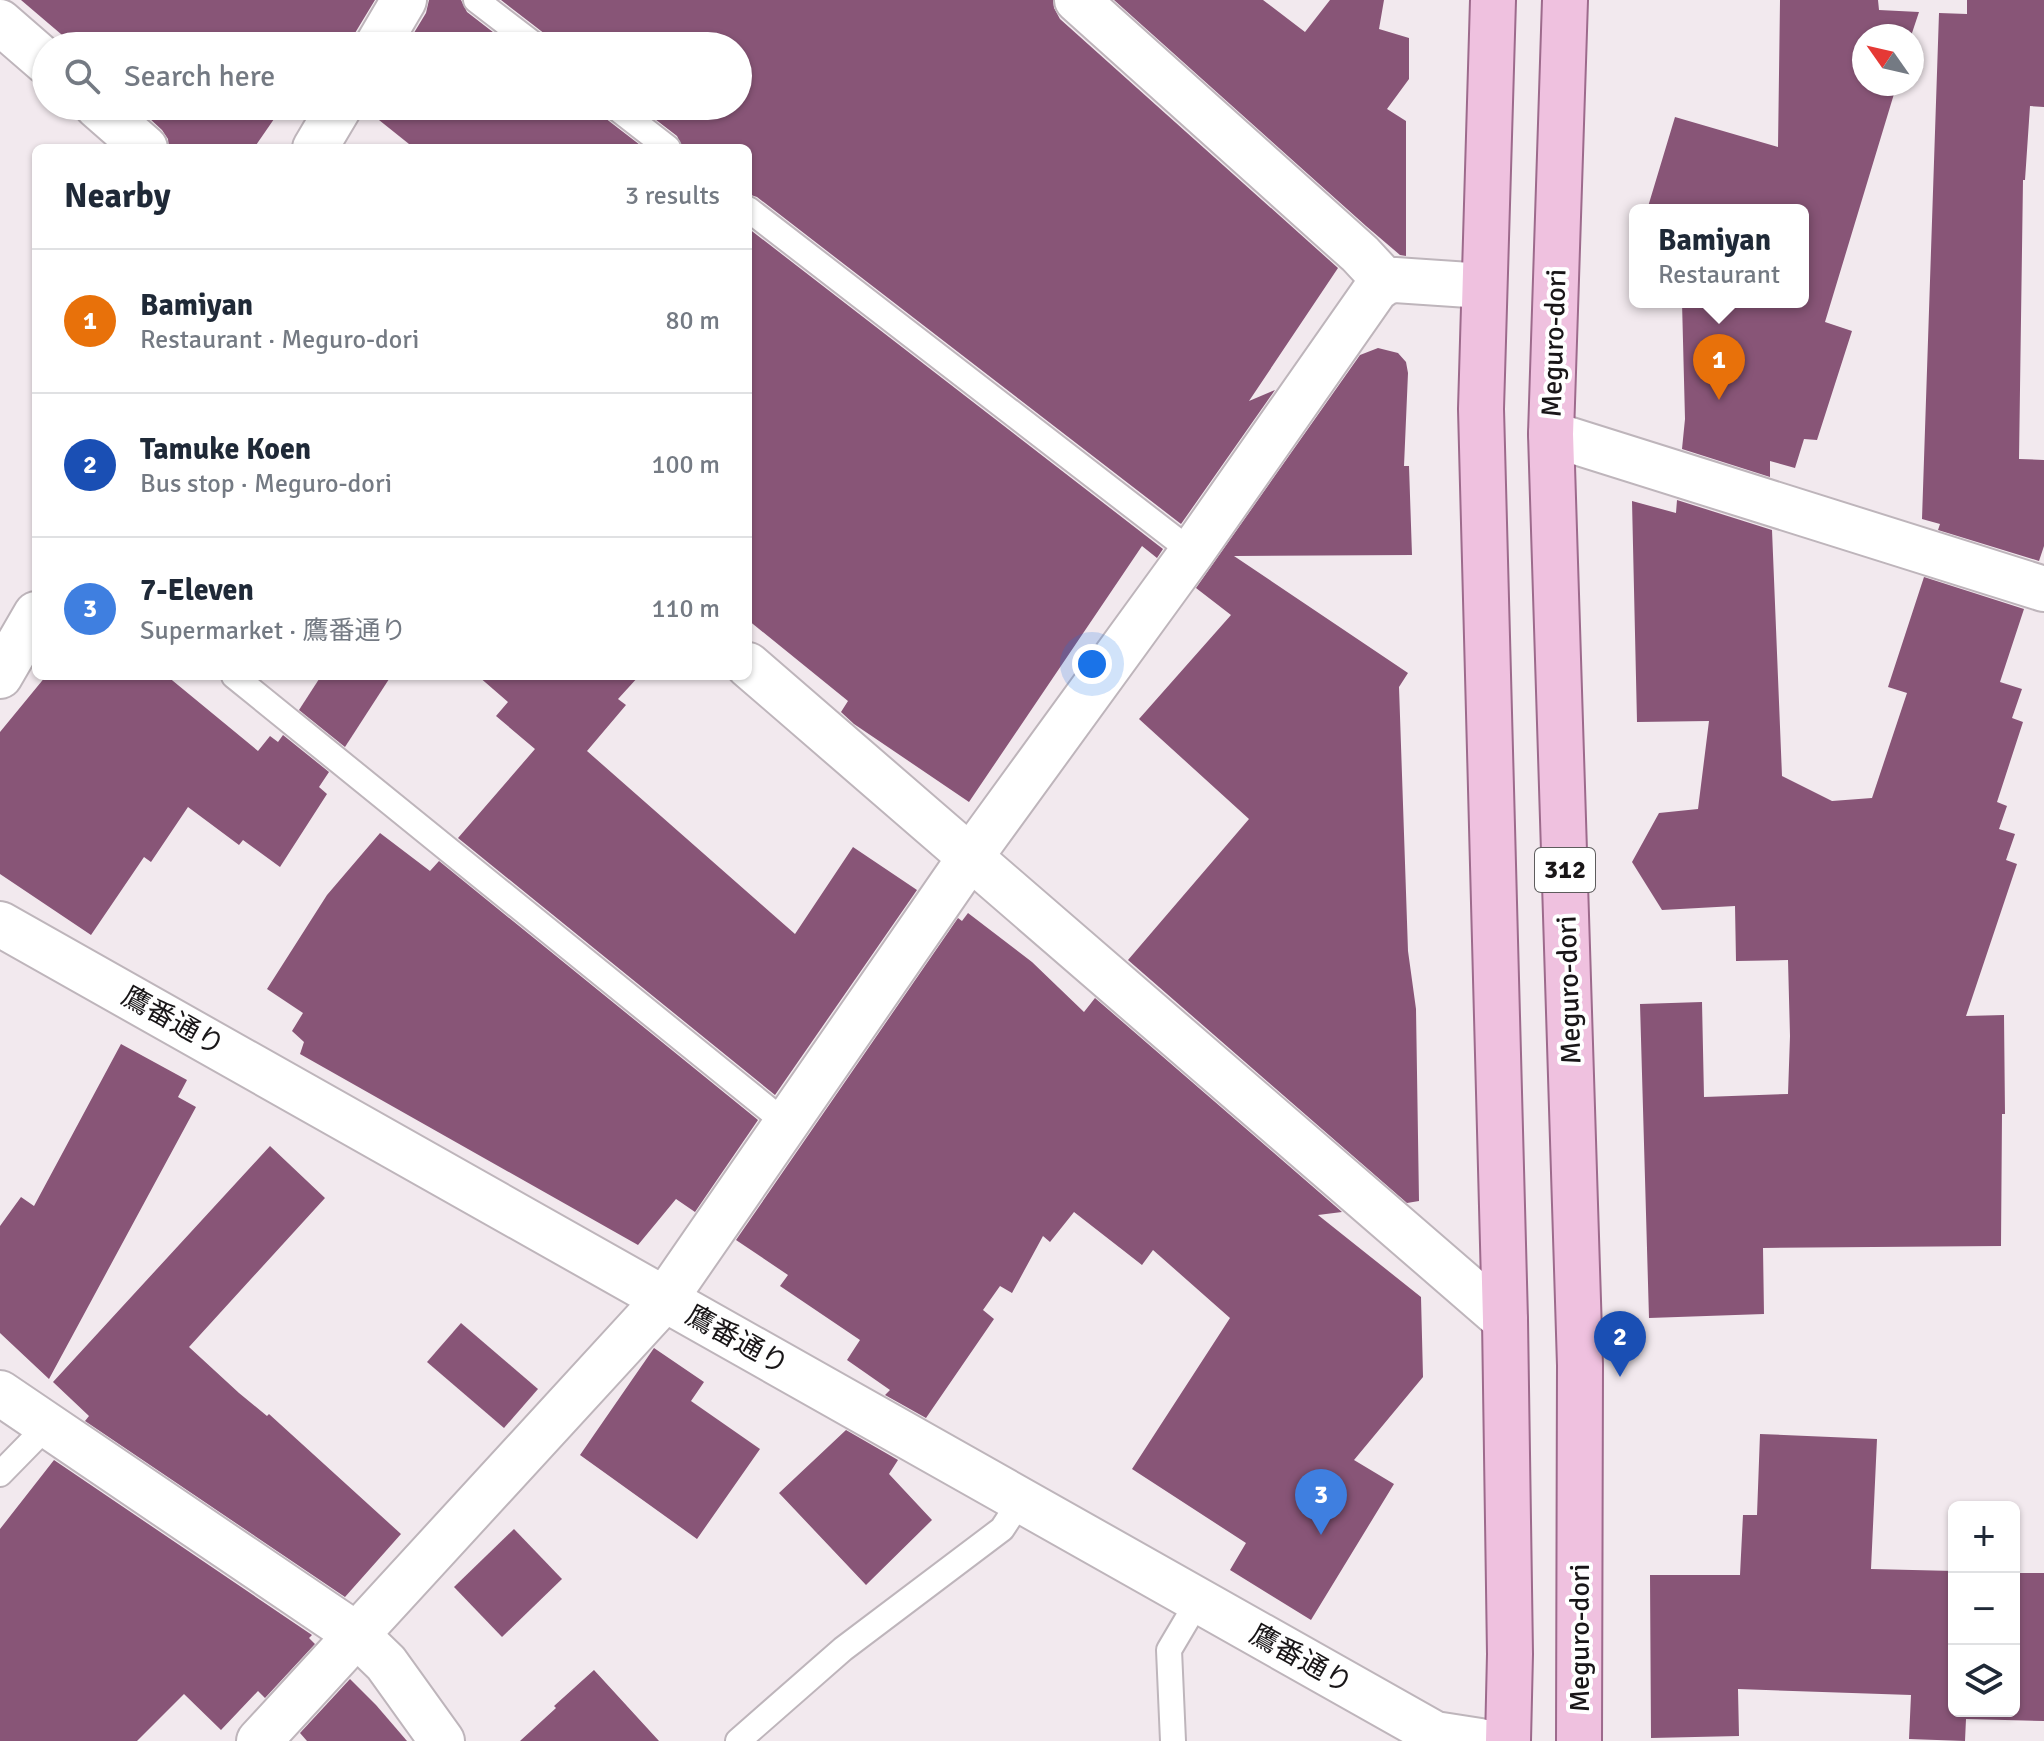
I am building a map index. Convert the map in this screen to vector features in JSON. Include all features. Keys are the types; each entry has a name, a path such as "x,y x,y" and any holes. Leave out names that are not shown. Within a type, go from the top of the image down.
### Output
{"main road":[{"name":"312","path":"1493,0 1481,409 1505,1320 1510,1654 1508,1741"},
{"name":"Meguro-dori","path":"1565,0 1551,434 1580,1365 1579,1741"}],"street":[{"path":"385,32 404,0"},
{"path":"1077,0 1360,254 1386,282"},
{"path":"0,22 32,50"},
{"path":"113,120 140,144"},
{"path":"317,144 332,120"},
{"path":"259,1741 665,1299 971,856 1192,552 1376,289 1386,282 1431,281 1484,286"},
{"path":"1551,434 2044,589"},
{"path":"0,676 32,621"},
{"path":"752,668 1505,1320"},
{"name":"鷹番通り","path":"0,924 1435,1734 1480,1741"},
{"path":"0,1393 357,1635 386,1663 442,1741"}],"lane":[{"path":"476,0 518,32"},
{"path":"632,120 663,144"},
{"path":"752,212 1192,552"},
{"path":"239,680 788,1125"},
{"path":"0,1474 47,1426"},
{"path":"738,1741 843,1649 1002,1529 1021,1500"},
{"path":"1173,1741 1169,1650 1198,1601"}],"building":[{"path":"21,0 375,0 356,32 59,32"},
{"path":"429,0 461,0 467,12 493,32 414,32 426,13"},
{"path":"501,0 1053,0 1060,19 1338,268 1249,401 1275,390 1181,524 752,195 752,144 681,144 677,136 656,120 752,120 752,32 542,32"},
{"path":"1114,0 1263,0 1305,32 1330,0 1384,0 1379,29 1409,38 1409,79 1387,109 1406,121 1406,256 1400,255 1366,226"},
{"path":"1780,0 1878,0 1879,10 1919,12 1915,24 1852,24 1852,96 1893,96 1825,322 1852,331 1817,440 1804,439 1795,468 1770,461 1770,477 1682,449 1685,419 1682,308 1809,308 1809,204 1649,204 1675,117 1778,147"},
{"path":"1967,0 2044,0 2044,107 2030,106 2023,180 2019,459 2044,460 2044,546 2039,561 1938,530 1940,524 1922,519 1939,13 1967,14"},
{"path":"151,120 273,120 257,144 169,144 162,130"},
{"path":"379,120 608,120 639,144 409,144"},
{"path":"752,231 1163,549 1157,558 1142,546 969,802 854,724 841,712 848,701 752,623"},
{"path":"1378,348 1398,353 1406,362 1408,373 1404,466 1409,466 1412,555 1234,556 1408,673 1399,687 1408,951 1416,1009 1419,1201 1407,1203 1128,960 1249,819 1139,719 1231,615 1196,588 1360,355"},
{"path":"1677,500 1772,530 1782,776 1832,801 1872,798 1907,693 1888,687 1924,577 2024,609 2000,682 2022,689 2012,718 2023,722 1997,802 2007,806 1999,829 2015,834 2006,860 2017,864 1966,1016 2004,1015 2001,1246 1763,1248 1764,1314 1649,1318 1640,1004 1702,1002 1704,1097 1788,1094 1790,1036 1788,960 1736,961 1735,906 1662,910 1632,862 1659,813 1698,809 1709,721 1637,722 1632,501 1676,513"},
{"path":"43,680 172,680 258,751 270,736 278,742 283,735 329,772 319,787 327,794 280,867 243,840 239,845 188,807 151,862 144,857 91,935 0,874 0,732"},
{"path":"318,680 388,680 345,747 299,710"},
{"path":"483,680 635,680 618,699 626,705 587,751 795,934 853,847 917,890 775,1095 458,838 535,749 496,716 508,702"},
{"path":"380,833 430,871 439,861 758,1120 695,1212 676,1199 638,1245 300,1054 304,1042 292,1031 303,1013 267,989 327,895"},
{"path":"968,913 1032,962 1084,1012 1095,998 1342,1212 1318,1215 1421,1297 1423,1377 1354,1460 1394,1484 1311,1620 1230,1570 1246,1543 1132,1469 1230,1318 1153,1250 1142,1265 1074,1212 1050,1242 1043,1236 1012,1293 1000,1286 983,1310 994,1319 926,1418 885,1395 890,1390 847,1360 860,1340 780,1286 788,1275 736,1240 958,918 962,921"},
{"path":"121,1044 187,1080 178,1097 196,1107 49,1379 0,1333 0,1226 21,1197 34,1206"},
{"path":"270,1146 325,1198 189,1347 239,1393 267,1416 269,1414 401,1534 345,1597 85,1421 89,1416 53,1382"},
{"path":"461,1323 538,1389 504,1428 427,1362"},
{"path":"654,1348 704,1382 691,1401 760,1449 697,1539 580,1455"},
{"path":"846,1430 898,1460 889,1474 932,1520 866,1585 779,1493"},
{"path":"1760,1434 1877,1439 1871,1569 1948,1571 1948,1717 2020,1717 2020,1573 2044,1573 2044,1721 1966,1719 1965,1741 1909,1739 1911,1695 1738,1689 1739,1736 1651,1738 1650,1575 1740,1575 1743,1515 1757,1515"},
{"path":"54,1460 312,1635 309,1638 315,1644 265,1698 258,1691 221,1730 184,1694 137,1741 0,1741 0,1529"},
{"path":"514,1529 562,1579 502,1637 454,1587"},
{"path":"594,1670 659,1741 520,1741 556,1708 554,1706"},
{"path":"350,1679 407,1741 307,1741 300,1733"}],"place":[{"name":"Bamiyan","path":"1719,400"},
{"name":"Tamuke Koen","path":"1620,1377"},
{"name":"7-Eleven","path":"1321,1535"}]}
